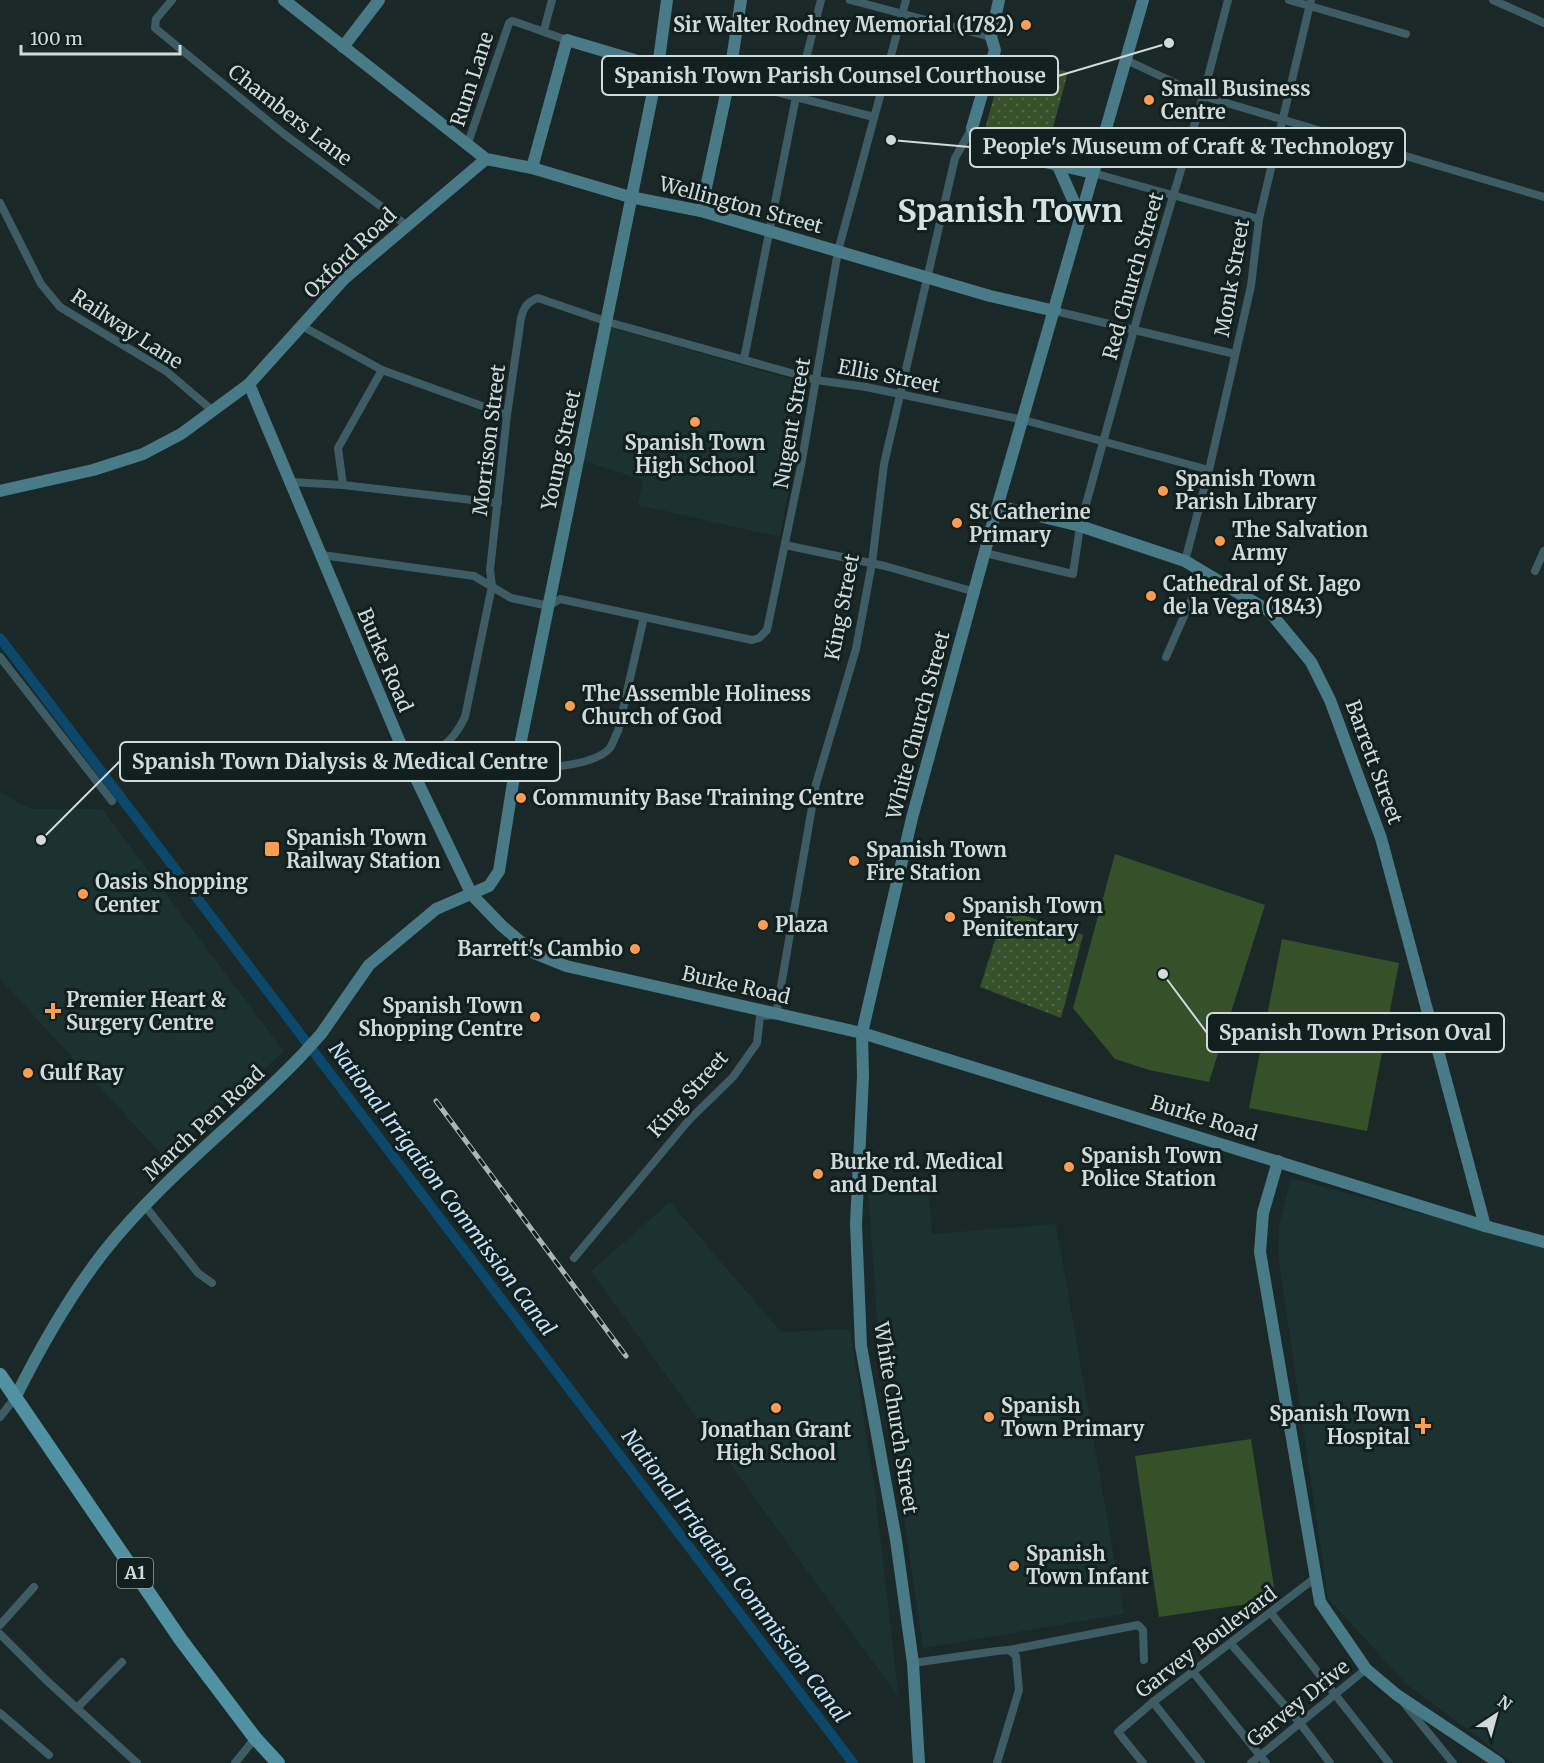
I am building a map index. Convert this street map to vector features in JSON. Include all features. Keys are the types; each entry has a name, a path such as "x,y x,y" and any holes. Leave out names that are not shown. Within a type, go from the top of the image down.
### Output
{"main road":[{"name":"A1","path":"0,1376 181,1640 255,1738 278,1763"}],"street":[{"name":"Chambers Lane","path":"172,0 156,19 155,28 284,134 406,225"},
{"name":"Wellington Street","path":"284,0 486,159 532,168 630,196 701,211 927,277 1055,311 1235,354"},
{"path":"342,47 379,0"},
{"path":"552,0 544,30 548,34 658,67 729,80 874,117"},
{"name":"Young Street","path":"472,895 489,886 498,871 515,770 608,322 630,196 658,67 668,0"},
{"path":"701,211 729,80 741,0"},
{"path":"744,359 796,97 821,0"},
{"path":"850,0 991,37"},
{"name":"Nugent Street","path":"549,606 560,599 752,640 759,638 767,630 816,380 838,250 906,0"},
{"name":"King Street","path":"573,1258 688,1120 733,1077 757,1043 760,1016 776,1015 816,784 856,649 872,563 884,464 955,158 972,128 994,50 991,37 999,0"},
{"name":"White Church Street","path":"919,1763 913,1663 890,1500 861,1346 856,1224 864,1076 862,1033 912,818 1124,59 1143,0"},
{"name":"Red Church Street","path":"985,553 1073,574 1080,526 1134,330 1203,96 1228,0"},
{"path":"1289,0 1310,3 1406,34"},
{"path":"1493,0 1544,23"},
{"name":"Monk Street","path":"1185,561 1209,471 1251,286 1259,219 1310,3"},
{"name":"Rum Lane","path":"467,146 507,25 512,21 544,30"},
{"path":"532,168 567,40"},
{"path":"1124,59 1203,96 1544,197"},
{"path":"972,128 976,138 992,150 1092,173 1259,219"},
{"name":"Oxford Road","path":"0,491 93,470 143,454 181,434 249,384 344,279 486,159"},
{"path":"1058,165 1081,218"},
{"name":"Railway Lane","path":"0,203 41,284 60,307 166,371 213,411"},
{"name":"Ellis Street","path":"530,300 538,298 608,322 816,380 1024,420 1209,471"},
{"name":"Morrison Street","path":"409,764 440,751 457,734 465,717 492,586 490,570 507,415 524,308 530,300"},
{"path":"302,326 382,370 507,415"},
{"path":"343,485 338,448 382,370"},
{"name":"Burke Road","path":"249,384 409,764 472,895 502,926 534,953 566,966 862,1033 1485,1226 1544,1242"},
{"path":"291,482 343,485 498,503"},
{"name":"Barrett Street","path":"998,506 1080,526 1185,561 1269,611 1311,662 1330,700 1381,838 1485,1226"},
{"path":"785,545 872,563 975,592"},
{"path":"1535,571 1544,551"},
{"path":"321,555 474,576 511,598 549,606"},
{"path":"1166,657 1204,571"},
{"path":"515,770 579,762 598,756 610,748 618,731 644,617"},
{"path":"0,657 112,801"},
{"name":"March Pen Road","path":"0,1417 15,1398 76,1290 104,1252 145,1206 301,1056 321,1034 369,965 436,909 472,895"},
{"path":"1278,1161 1263,1213 1260,1252 1320,1602 1366,1669 1397,1695 1499,1763"},
{"path":"145,1206 198,1273 212,1283"},
{"name":"Garvey Boulevard","path":"1143,1763 1118,1732 1153,1702 1315,1578"},
{"path":"0,1625 34,1587"},
{"path":"1272,1613 1389,1763"},
{"path":"913,1663 1009,1650 1138,1625 1143,1630 1144,1660"},
{"path":"0,1634 137,1763"},
{"path":"1231,1644 1300,1723 1330,1763"},
{"path":"997,1763 1019,1690 1016,1656 1009,1650"},
{"path":"78,1708 122,1662"},
{"name":"Garvey Drive","path":"1251,1763 1263,1759 1300,1723 1366,1669"},
{"path":"1193,1672 1263,1759"},
{"path":"1397,1695 1453,1763"},
{"path":"1153,1702 1201,1763"},
{"path":"0,1713 49,1755"},
{"path":"235,1763 255,1738"}],"shaded area":[{"name":"Spanish Town High School","path":"609,327 808,384 780,537 638,505 643,480 581,460"},
{"name":"Oasis Shopping Center","path":"0,792 31,809 102,809 284,1051 165,1158 0,979"},
{"name":"Spanish Town Hospital","path":"1291,1178 1544,1247 1544,1763 1513,1763 1406,1684 1328,1598 1278,1255 1279,1225"},
{"name":"Spanish Town Primary","path":"929,1190 932,1234 1056,1224 1124,1614 923,1648 879,1348 868,1191"},
{"name":"Jonathan Grant High School","path":"670,1202 781,1332 850,1329 874,1484 899,1698 591,1271"}],"green space":[{"path":"1005,55 1068,72 1047,150 984,133"},
{"path":"1115,854 1265,905 1209,1082 1149,1070 1115,1059 1073,1008"},
{"path":"1005,909 1083,935 1061,1018 980,987"},
{"path":"1282,939 1399,963 1367,1131 1249,1108"},
{"path":"1251,1439 1276,1600 1159,1617 1135,1456"}],"waterway":[{"name":"National Irrigation Commission Canal","path":"0,638 853,1763"}],"railway":[{"path":"436,1101 626,1356"}],"place":[{"name":"Sir Walter Rodney Memorial (1782)","path":"1026,25"},
{"name":"Spanish Town Parish Counsel Courthouse","path":"1169,43"},
{"name":"Small Business Centre","path":"1149,100"},
{"name":"People's Museum of Craft & Technology","path":"891,140"},
{"name":"Spanish Town High School","path":"695,422"},
{"name":"Spanish Town Parish Library","path":"1163,491"},
{"name":"St Catherine Primary","path":"957,523"},
{"name":"The Salvation Army","path":"1220,541"},
{"name":"Cathedral of St. Jago de la Vega (1843)","path":"1151,596"},
{"name":"The Assemble Holiness Church of God","path":"570,706"},
{"name":"Community Base Training Centre","path":"521,798"},
{"name":"Spanish Town Dialysis & Medical Centre","path":"41,840"},
{"name":"Spanish Town Railway Station","path":"272,849"},
{"name":"Spanish Town Fire Station","path":"854,861"},
{"name":"Oasis Shopping Center","path":"83,894"},
{"name":"Spanish Town Penitentary","path":"950,917"},
{"name":"Plaza","path":"763,925"},
{"name":"Barrett's Cambio","path":"635,949"},
{"name":"Spanish Town Prison Oval","path":"1163,974"},
{"name":"Premier Heart & Surgery Centre","path":"53,1011"},
{"name":"Spanish Town Shopping Centre","path":"535,1017"},
{"name":"Gulf Ray","path":"28,1073"},
{"name":"Spanish Town Police Station","path":"1069,1167"},
{"name":"Burke rd. Medical and Dental","path":"818,1174"},
{"name":"Jonathan Grant High School","path":"776,1408"},
{"name":"Spanish Town Primary","path":"989,1417"},
{"name":"Spanish Town Hospital","path":"1423,1426"},
{"name":"Spanish Town Infant","path":"1014,1566"}],"district":[{"name":"Spanish Town","path":"1010,211"}]}
